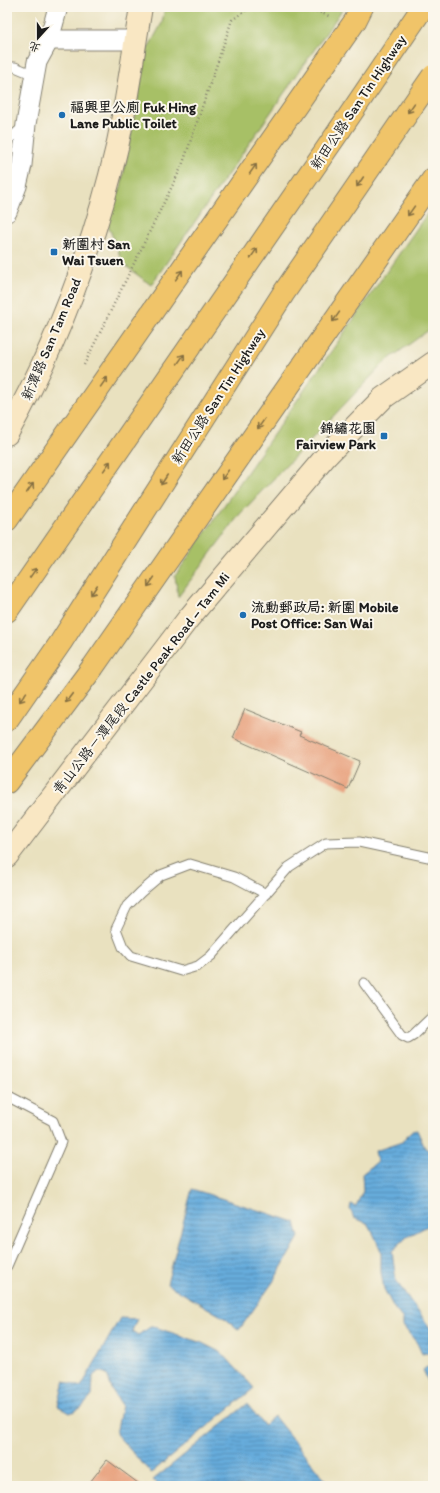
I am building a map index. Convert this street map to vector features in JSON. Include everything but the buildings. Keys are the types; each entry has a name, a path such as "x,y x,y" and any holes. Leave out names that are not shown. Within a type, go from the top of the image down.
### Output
{"highway":[{"path":"7,520 355,21 362,7"},
{"name":"新田公路 San Tin Highway","path":"7,611 423,7"},
{"name":"新田公路 San Tin Highway","path":"7,720 61,642 283,294 433,76"},
{"path":"7,782 93,667 433,179"}],"main road":[{"name":"新潭路 San Tam Road","path":"7,434 31,392 69,302 97,224 116,147 141,7"},
{"name":"青山公路－潭尾段 Castle Peak Road – Tam Mi","path":"7,856 188,619 327,455 383,398 433,363"}],"street":[{"path":"7,212 17,186 22,165 26,124 37,62 49,40 58,7"},
{"path":"49,40 136,40"}],"lane":[{"path":"7,67 15,67 34,75"},
{"path":"7,141 26,124"},
{"path":"266,894 234,877 190,864 161,875 141,892 127,906 116,929 123,947 131,956 181,971 198,966 211,956 266,894 289,867 326,842 359,842 433,858"},
{"path":"364,983 402,1035 408,1038 433,1016"},
{"path":"7,1097 53,1121 62,1142 7,1266"}],"path":[{"path":"81,372 182,166 232,20 251,7"},
{"path":"305,7 328,16"}],"green space":[{"path":"165,7 344,7 151,285 123,264 107,222 121,187 147,50 162,23"},
{"path":"433,205 433,327 385,362 240,514 178,597 175,576"}],"water":[{"path":"417,1130 425,1148 433,1153 433,1223 407,1237 392,1251 396,1281 431,1329 429,1341 433,1345 433,1352 422,1354 417,1343 403,1326 403,1319 394,1308 384,1289 381,1272 381,1251 374,1235 367,1223 354,1218 350,1209 351,1204 356,1206 363,1191 362,1174 377,1162 375,1151 402,1142 411,1131"},
{"path":"192,1189 295,1222 299,1237 273,1282 239,1330 226,1319 167,1284"},
{"path":"120,1318 137,1319 132,1331 138,1335 152,1326 202,1343 222,1353 254,1388 151,1473 116,1434 122,1405 112,1390 107,1374 99,1371 93,1376 92,1396 81,1408 70,1413 58,1406 64,1381 81,1387"},
{"path":"433,1362 433,1392 423,1370"},
{"path":"247,1404 264,1425 274,1416 330,1486 159,1486 153,1480"}],"place":[{"name":"福興里公廁 Fuk Hing Lane Public Toilet","path":"62,115"},
{"name":"新圍村 San Wai Tsuen","path":"54,252"},
{"name":"錦繡花園 Fairview Park","path":"384,436"},
{"name":"流動郵政局: 新圍 Mobile Post Office: San Wai","path":"243,615"}]}
